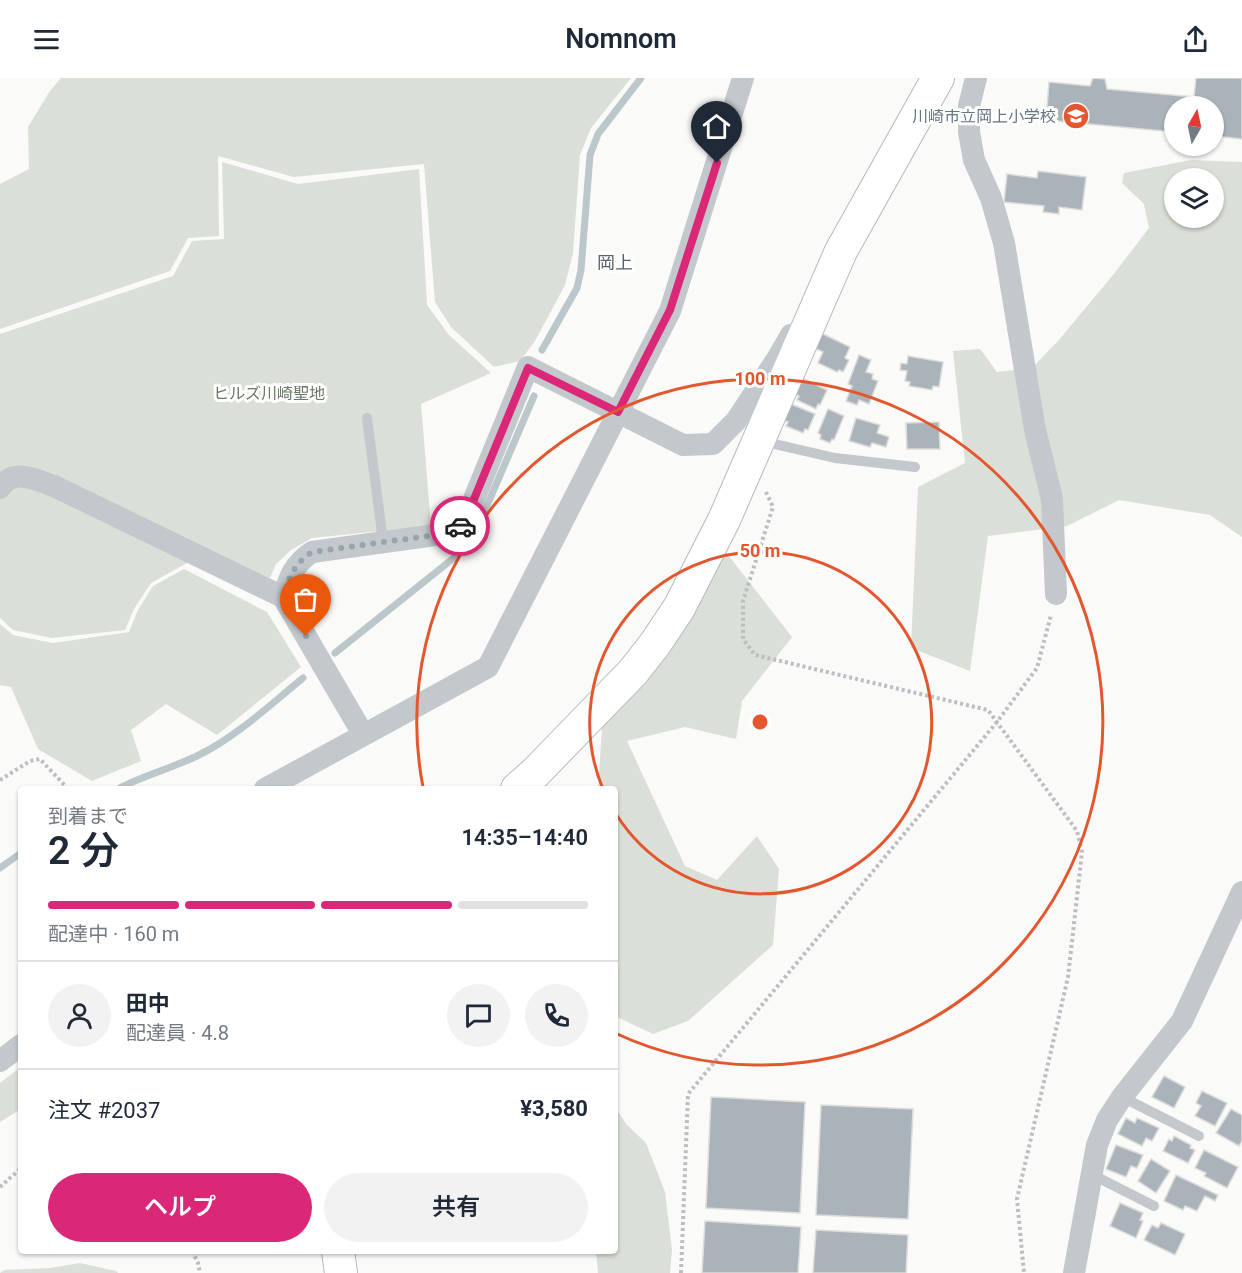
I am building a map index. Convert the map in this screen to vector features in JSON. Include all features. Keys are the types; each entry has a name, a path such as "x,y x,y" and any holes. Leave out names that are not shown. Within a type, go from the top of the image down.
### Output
{"street":[{"path":"270,786 488,667 670,310 744,78"},
{"path":"520,786 608,699 655,644 679,608 747,469 841,251 938,78"},
{"path":"976,78 969,106 969,132 974,160 991,198 1004,243 1035,430 1052,499 1056,594"},
{"path":"283,597 289,576 298,561 312,552 450,533 465,521 528,368 683,446 713,444 736,421 791,334 803,339"},
{"path":"0,488 4,481 13,476 28,477 56,487 283,597 363,734"},
{"path":"1074,1273 1097,1145 1107,1120 1122,1097 1182,1021 1242,892"},
{"path":"0,1061 18,1047"},
{"path":"338,1254 341,1273"}],"lane":[{"path":"367,418 383,541"},
{"path":"759,440 835,458 915,467"},
{"path":"1122,1097 1199,1136"},
{"path":"1091,1174 1154,1206"}],"path":[{"path":"747,469 765,488 772,507 742,601 743,639 755,655 988,710 1077,831 1082,852 1068,977 1017,1199 1024,1273"},
{"path":"681,1273 688,1095 997,722 1037,668 1056,594"},
{"path":"0,780 30,761 40,759 65,786"},
{"path":"0,1187 18,1171"},
{"path":"194,1254 200,1273"}],"green space":[{"path":"61,78 631,78 591,128 580,155 573,253 565,285 535,341 520,361 494,367 451,327 435,302 424,164 294,177 218,156 219,236 188,238 170,271 0,329 0,184 29,169 28,127 50,91"},
{"path":"1191,160 1242,162 1242,537 1210,515 1119,500 1067,526 988,536 970,671 911,648 918,487 965,463 953,351 980,349 997,372 1032,368 1058,341 1149,228 1144,204 1122,183 1124,173"},
{"name":"ヒルズ川崎聖地","path":"222,162 298,184 419,169 427,305 449,335 491,373 421,404 431,526 312,538 291,550 276,564 270,578 207,552 151,583 134,609 125,630 52,638 13,630 0,618 0,334 173,276 192,241 224,239"},
{"path":"707,528 792,637 742,701 736,739 685,727 627,741 685,866 717,880 757,836 779,869 773,945 688,1021 653,1034 618,1017 618,786 598,786 603,713"},
{"path":"184,569 267,612 301,667 217,735 166,704 131,730 141,761 92,781 38,749 11,687 0,685 0,624 13,635 53,643 129,632 138,610 153,586"},
{"path":"18,1069 18,1111 0,1122 0,1083"},
{"path":"618,1112 627,1125 646,1143 665,1192 672,1250 670,1273 598,1273 596,1254 618,1254"},
{"path":"80,1263 118,1273 0,1273 4,1270 50,1268"}],"building":[{"path":"1093,78 1105,79 1107,89 1183,96 1164,96 1164,131 1046,120 1049,82 1090,86"},
{"path":"1196,78 1242,78 1242,139 1224,137 1224,96 1194,96"},
{"path":"1038,171 1086,177 1082,210 1059,207 1059,214 1043,212 1044,206 1004,202 1007,174 1037,178"},
{"path":"821,333 850,347 845,358 849,360 843,372 839,370 837,372 818,363 823,352 814,348"},
{"path":"859,355 871,360 866,372 873,374 872,379 878,381 869,404 859,400 857,405 846,401 852,386 848,384"},
{"path":"908,356 943,362 939,387 933,386 932,390 909,386 910,382 905,381 907,371 900,370 901,363 907,364"},
{"path":"802,378 827,390 816,409 797,400 799,396 795,394"},
{"path":"791,404 815,414 808,430 805,429 803,433 786,426 788,422 784,420"},
{"path":"828,409 844,416 834,440 832,439 830,443 820,439 821,435 818,433"},
{"path":"856,418 880,425 877,433 889,437 886,447 872,443 870,447 849,441"},
{"path":"939,422 940,449 907,449 906,423"},
{"path":"1164,1076 1185,1087 1174,1108 1152,1097"},
{"path":"1202,1091 1227,1103 1215,1126 1195,1116 1201,1106 1196,1103"},
{"path":"711,1097 805,1102 800,1213 706,1208"},
{"path":"821,1105 913,1109 908,1219 816,1215"},
{"path":"1231,1109 1242,1115 1242,1141 1239,1146 1216,1133"},
{"path":"1126,1118 1135,1123 1137,1118 1159,1128 1152,1141 1146,1138 1142,1146 1118,1134"},
{"path":"1174,1136 1191,1145 1190,1148 1195,1150 1188,1163 1163,1151 1169,1139 1172,1141"},
{"path":"1116,1145 1143,1155 1137,1168 1131,1166 1126,1177 1106,1169"},
{"path":"1204,1150 1238,1167 1227,1188 1204,1176 1206,1173 1195,1168"},
{"path":"1151,1159 1170,1171 1156,1193 1138,1181"},
{"path":"1176,1175 1218,1195 1215,1201 1205,1196 1197,1211 1185,1206 1183,1210 1164,1201"},
{"path":"1120,1203 1143,1213 1140,1220 1143,1221 1136,1238 1110,1226"},
{"path":"705,1221 801,1227 798,1273 702,1273"},
{"path":"1161,1223 1185,1234 1175,1255 1144,1240 1152,1225 1158,1228"},
{"path":"816,1230 908,1235 906,1273 813,1273"}],"waterway":[{"path":"542,350 577,288 581,270 590,155 598,134 641,78"},
{"path":"335,653 460,553 474,536 534,396"},
{"path":"125,786 189,760 227,739 303,678"},
{"path":"0,868 18,855"}],"way so far":[{"path":"306,636 283,597 289,576 298,561 312,552 450,533 460,526"}],"place":[{"name":"川崎市立岡上小学校","path":"1076,116"}],"district":[{"name":"岡上","path":"615,263"}],"route":[{"path":"460,526 465,521 528,368 618,412 670,310 717,163"}]}
